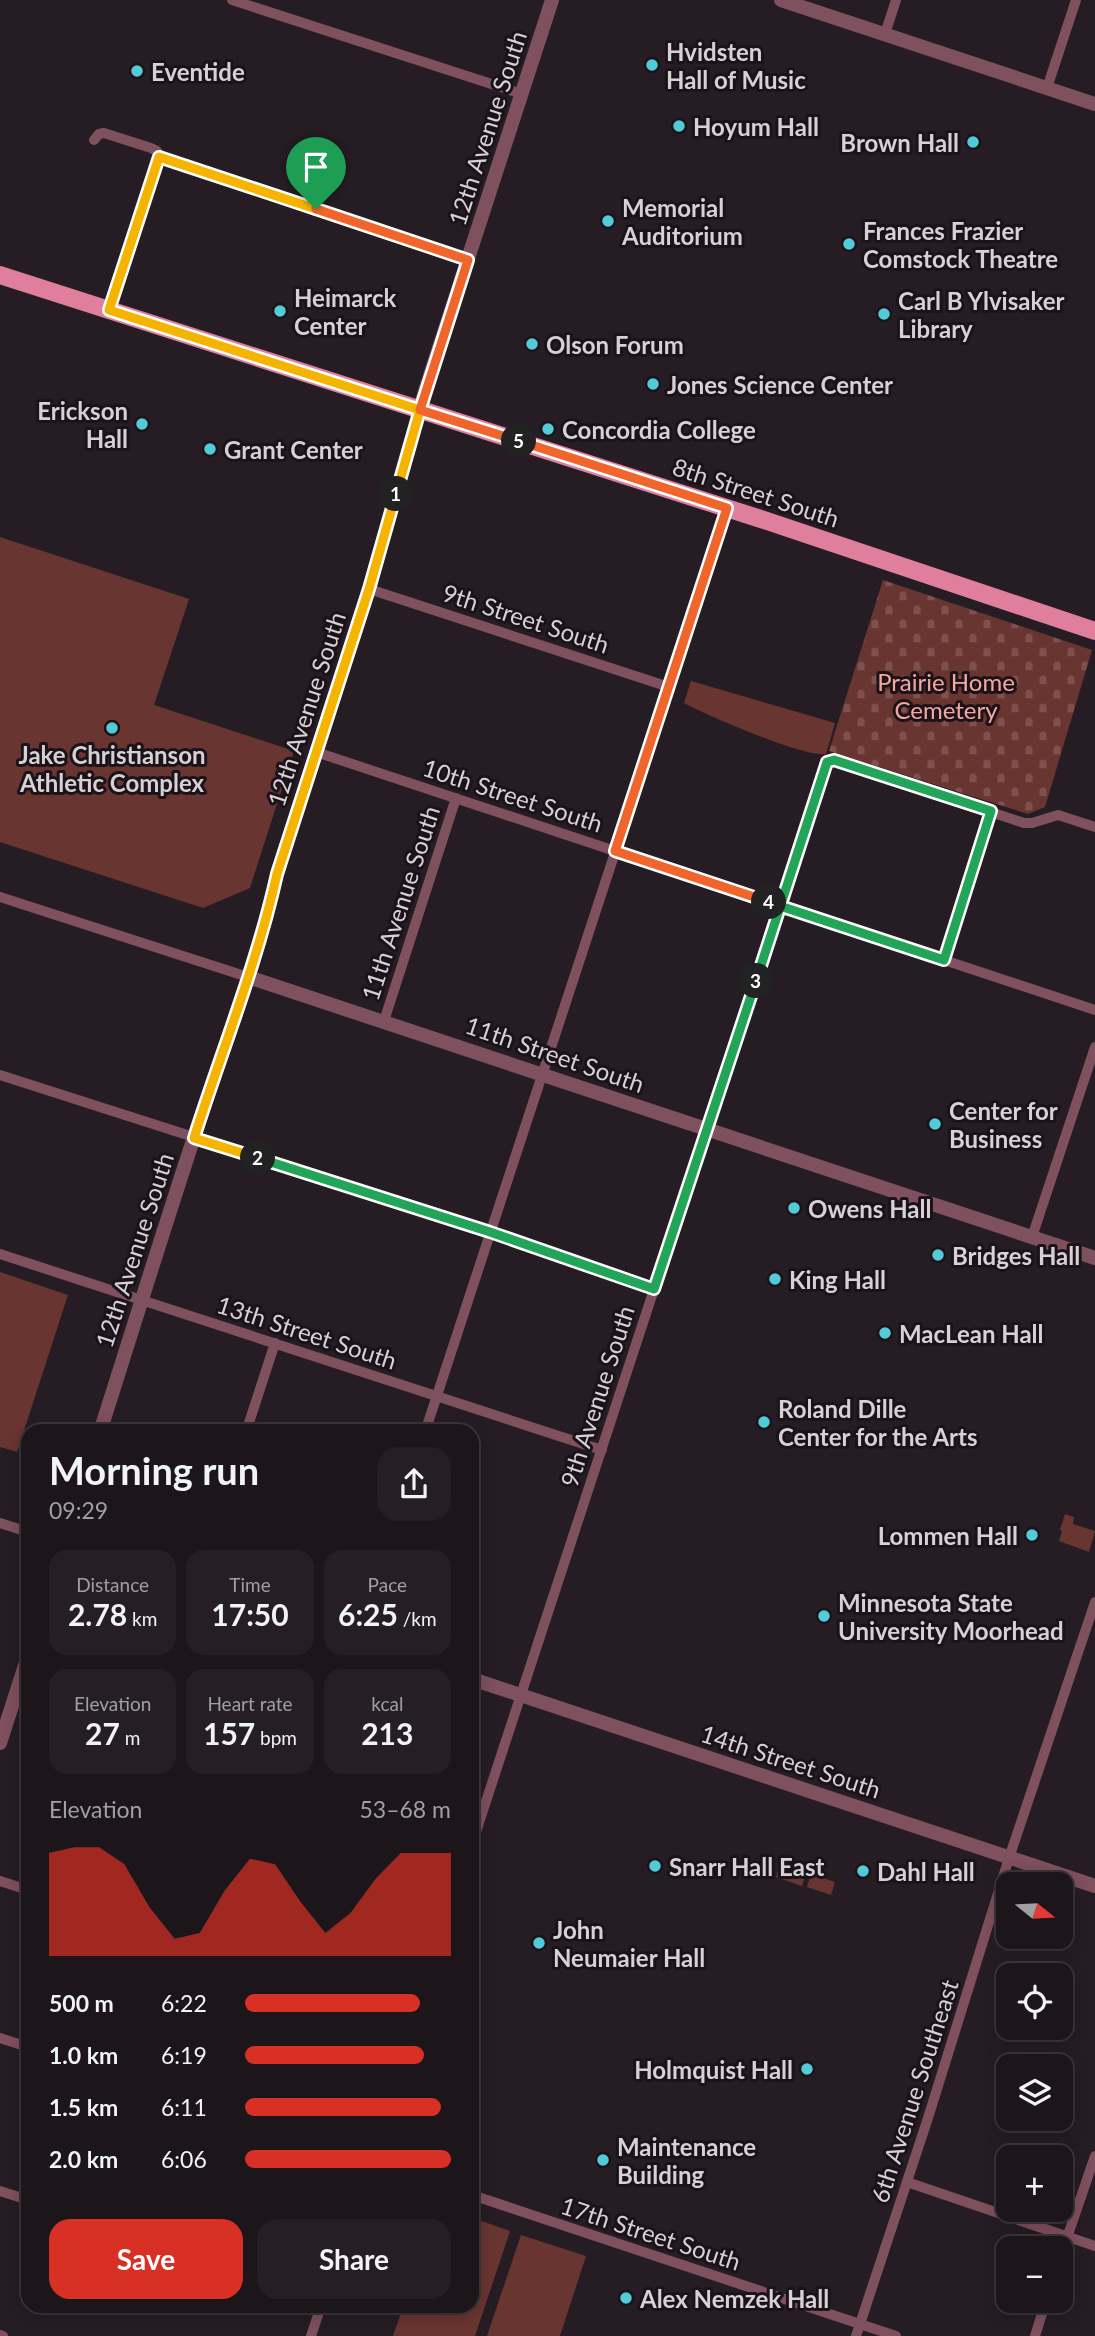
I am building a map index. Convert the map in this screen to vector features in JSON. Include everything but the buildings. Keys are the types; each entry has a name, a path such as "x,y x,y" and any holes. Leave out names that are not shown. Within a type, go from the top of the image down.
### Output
{"main road":[{"name":"8th Street South","path":"0,275 727,508 1095,631"}],"street":[{"path":"232,0 522,94"},
{"name":"12th Avenue South","path":"103,1424 248,977 277,874 369,589 420,410 552,0"},
{"path":"780,0 1095,104"},
{"path":"885,34 896,0"},
{"path":"1047,88 1076,0"},
{"path":"94,140 104,133 151,148 157,151 159,157 109,310"},
{"path":"159,157 468,260"},
{"path":"427,1424 727,508"},
{"name":"9th Street South","path":"369,589 669,687"},
{"name":"10th Street South","path":"316,752 1095,1010"},
{"name":"9th Avenue South","path":"479,1823 827,762 834,760 991,811"},
{"name":"11th Avenue South","path":"384,1021 456,798"},
{"path":"944,960 991,811 1024,823 1058,815 1095,827"},
{"name":"11th Street South","path":"0,897 384,1021 1095,1258"},
{"path":"1032,1237 1095,1047"},
{"path":"0,1075 490,1232 654,1289"},
{"name":"13th Street South","path":"0,1254 602,1450"},
{"path":"249,1424 275,1343"},
{"path":"0,1523 21,1530"},
{"name":"6th Avenue Southeast","path":"856,2336 1009,1858 1095,1602"},
{"path":"0,1743 6,1702 21,1671"},
{"name":"14th Street South","path":"479,1681 1095,1886"},
{"path":"0,1881 21,1888"},
{"path":"0,2038 21,2045"},
{"path":"907,2182 1068,2236 1095,2156"},
{"path":"0,2190 21,2198"},
{"name":"17th Street South","path":"479,2197 896,2336"},
{"path":"1073,2238 1095,2246"},
{"path":"311,2336 319,2313"},
{"path":"1034,2336 1042,2313"}],"green space":[{"name":"Jake Christianson Athletic Complex","path":"0,537 189,599 154,705 294,751 250,888 203,908 0,842"},
{"name":"Prairie Home Cemetery","path":"883,580 1092,650 1045,807 1028,814 829,751"},
{"path":"691,681 835,723 826,754 778,743 684,703"},
{"path":"0,1272 68,1295 26,1424 21,1424 21,1440 17,1452 0,1447"},
{"path":"1065,1514 1074,1517 1073,1524 1095,1531 1089,1552 1059,1541"},
{"path":"780,1864 806,1873 802,1886 776,1877"},
{"path":"811,1874 835,1882 831,1895 807,1887"},
{"path":"479,2220 510,2231 475,2336 393,2336 401,2313 479,2313"},
{"path":"521,2235 586,2256 560,2336 487,2336"}],"place":[{"name":"Hvidsten Hall of Music","path":"652,65"},
{"name":"Eventide","path":"137,71"},
{"name":"Hoyum Hall","path":"679,126"},
{"name":"Brown Hall","path":"973,142"},
{"name":"Memorial Auditorium","path":"608,221"},
{"name":"Frances Frazier Comstock Theatre","path":"849,244"},
{"name":"Heimarck Center","path":"280,311"},
{"name":"Carl B Ylvisaker Library","path":"884,314"},
{"name":"Olson Forum","path":"532,344"},
{"name":"Jones Science Center","path":"653,384"},
{"name":"Erickson Hall","path":"142,424"},
{"name":"Concordia College","path":"548,429"},
{"name":"Grant Center","path":"210,449"},
{"name":"Jake Christianson Athletic Complex","path":"112,728"},
{"name":"Center for Business","path":"935,1124"},
{"name":"Owens Hall","path":"794,1208"},
{"name":"Bridges Hall","path":"938,1255"},
{"name":"King Hall","path":"775,1279"},
{"name":"MacLean Hall","path":"885,1333"},
{"name":"Roland Dille Center for the Arts","path":"764,1422"},
{"name":"Lommen Hall","path":"1032,1535"},
{"name":"Minnesota State University Moorhead","path":"824,1616"},
{"name":"Snarr Hall East","path":"655,1866"},
{"name":"Dahl Hall","path":"863,1871"},
{"name":"John Neumaier Hall","path":"539,1943"},
{"name":"Holmquist Hall","path":"807,2069"},
{"name":"Maintenance Building","path":"603,2160"},
{"name":"Alex Nemzek Hall","path":"626,2298"}],"route":[{"path":"316,209 159,157 109,310 420,410 369,589 277,874 252,965 194,1138 490,1232 654,1289 703,1141 734,1045 780,906 827,762 834,760 991,811 944,960 869,936 780,906 766,901 615,851 727,508 420,410 468,260 316,209"}]}
